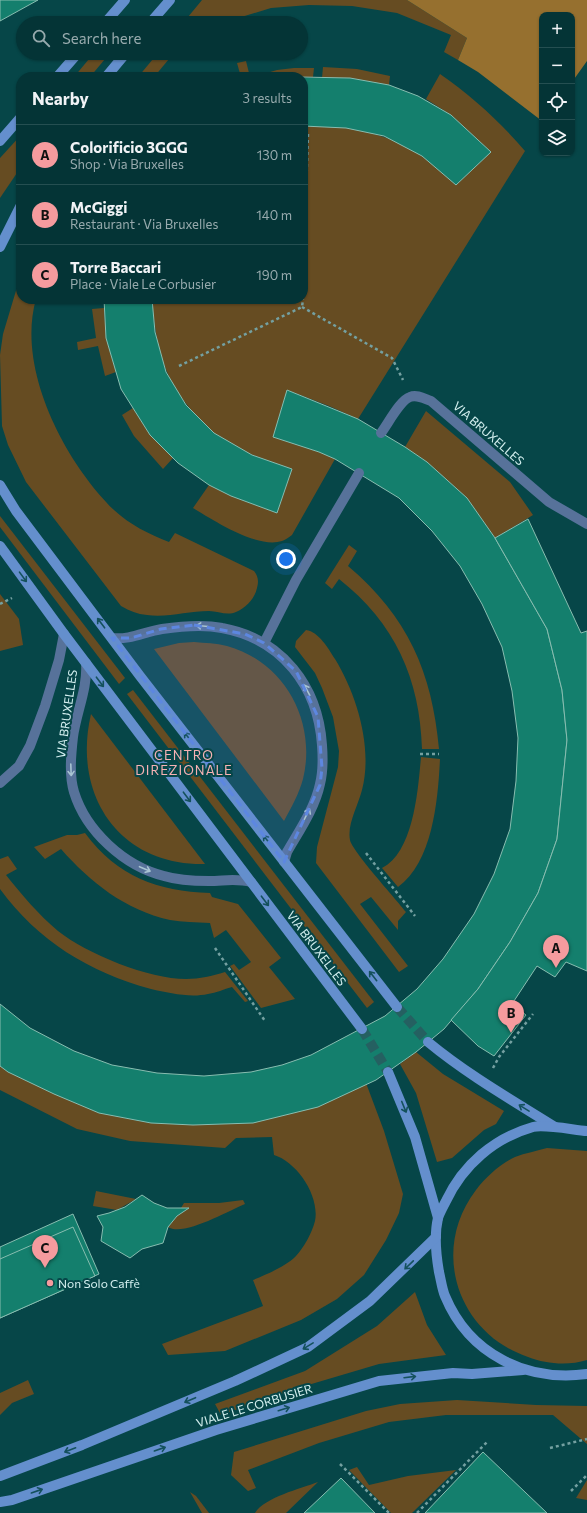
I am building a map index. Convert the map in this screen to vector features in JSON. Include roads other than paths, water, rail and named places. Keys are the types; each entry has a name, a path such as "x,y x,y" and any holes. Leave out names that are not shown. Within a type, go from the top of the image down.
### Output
{"street":[{"path":"111,16 125,0"},
{"path":"156,16 170,0"},
{"path":"61,72 72,60"},
{"path":"110,72 120,60"},
{"path":"0,141 16,123"},
{"path":"0,247 16,215"},
{"name":"VIA BRUXELLES","path":"381,433 403,402 411,396 420,397 431,401 549,502 587,524"},
{"path":"264,643 296,580 359,473"},
{"path":"0,485 16,511 112,638 397,1007"},
{"name":"VIA BRUXELLES","path":"0,546 64,634 362,1029"},
{"path":"112,638 131,638 161,629 194,625 230,630 245,634 264,643 283,657 296,671 314,704 321,734 322,768 320,785 287,852 284,862"},
{"path":"0,783 19,766 30,746 45,706 64,634"},
{"name":"VIA BRUXELLES","path":"86,663 86,679 73,738 71,775 74,792 81,810 90,824 105,841 125,858 142,868 164,876 209,881 240,879 251,882"},
{"path":"428,1042 455,1064 484,1084 557,1129"},
{"path":"388,1072 415,1137 438,1218"},
{"path":"584,1129 534,1127 501,1139 473,1161 452,1189 438,1218 436,1237 437,1258 444,1295 463,1327 490,1353 523,1370 546,1375 587,1374"},
{"name":"VIALE LE CORBUSIER","path":"0,1476 82,1445 235,1381 308,1347 370,1301 436,1237"},
{"name":"VIALE LE CORBUSIER","path":"0,1502 12,1500 216,1430 378,1381 453,1372 472,1374 523,1370"}],"tunnel":[{"path":"397,1007 428,1042"},
{"path":"362,1029 388,1072"}],"place":[{"name":"Colorificio 3GGG","path":"556,968"},
{"name":"McGiggi","path":"511,1033"},
{"name":"Torre Baccari","path":"45,1268"},
{"name":"Non Solo Caffè","path":"50,1283"}],"district":[{"name":"CENTRO DIREZIONALE","path":"184,762"}]}
